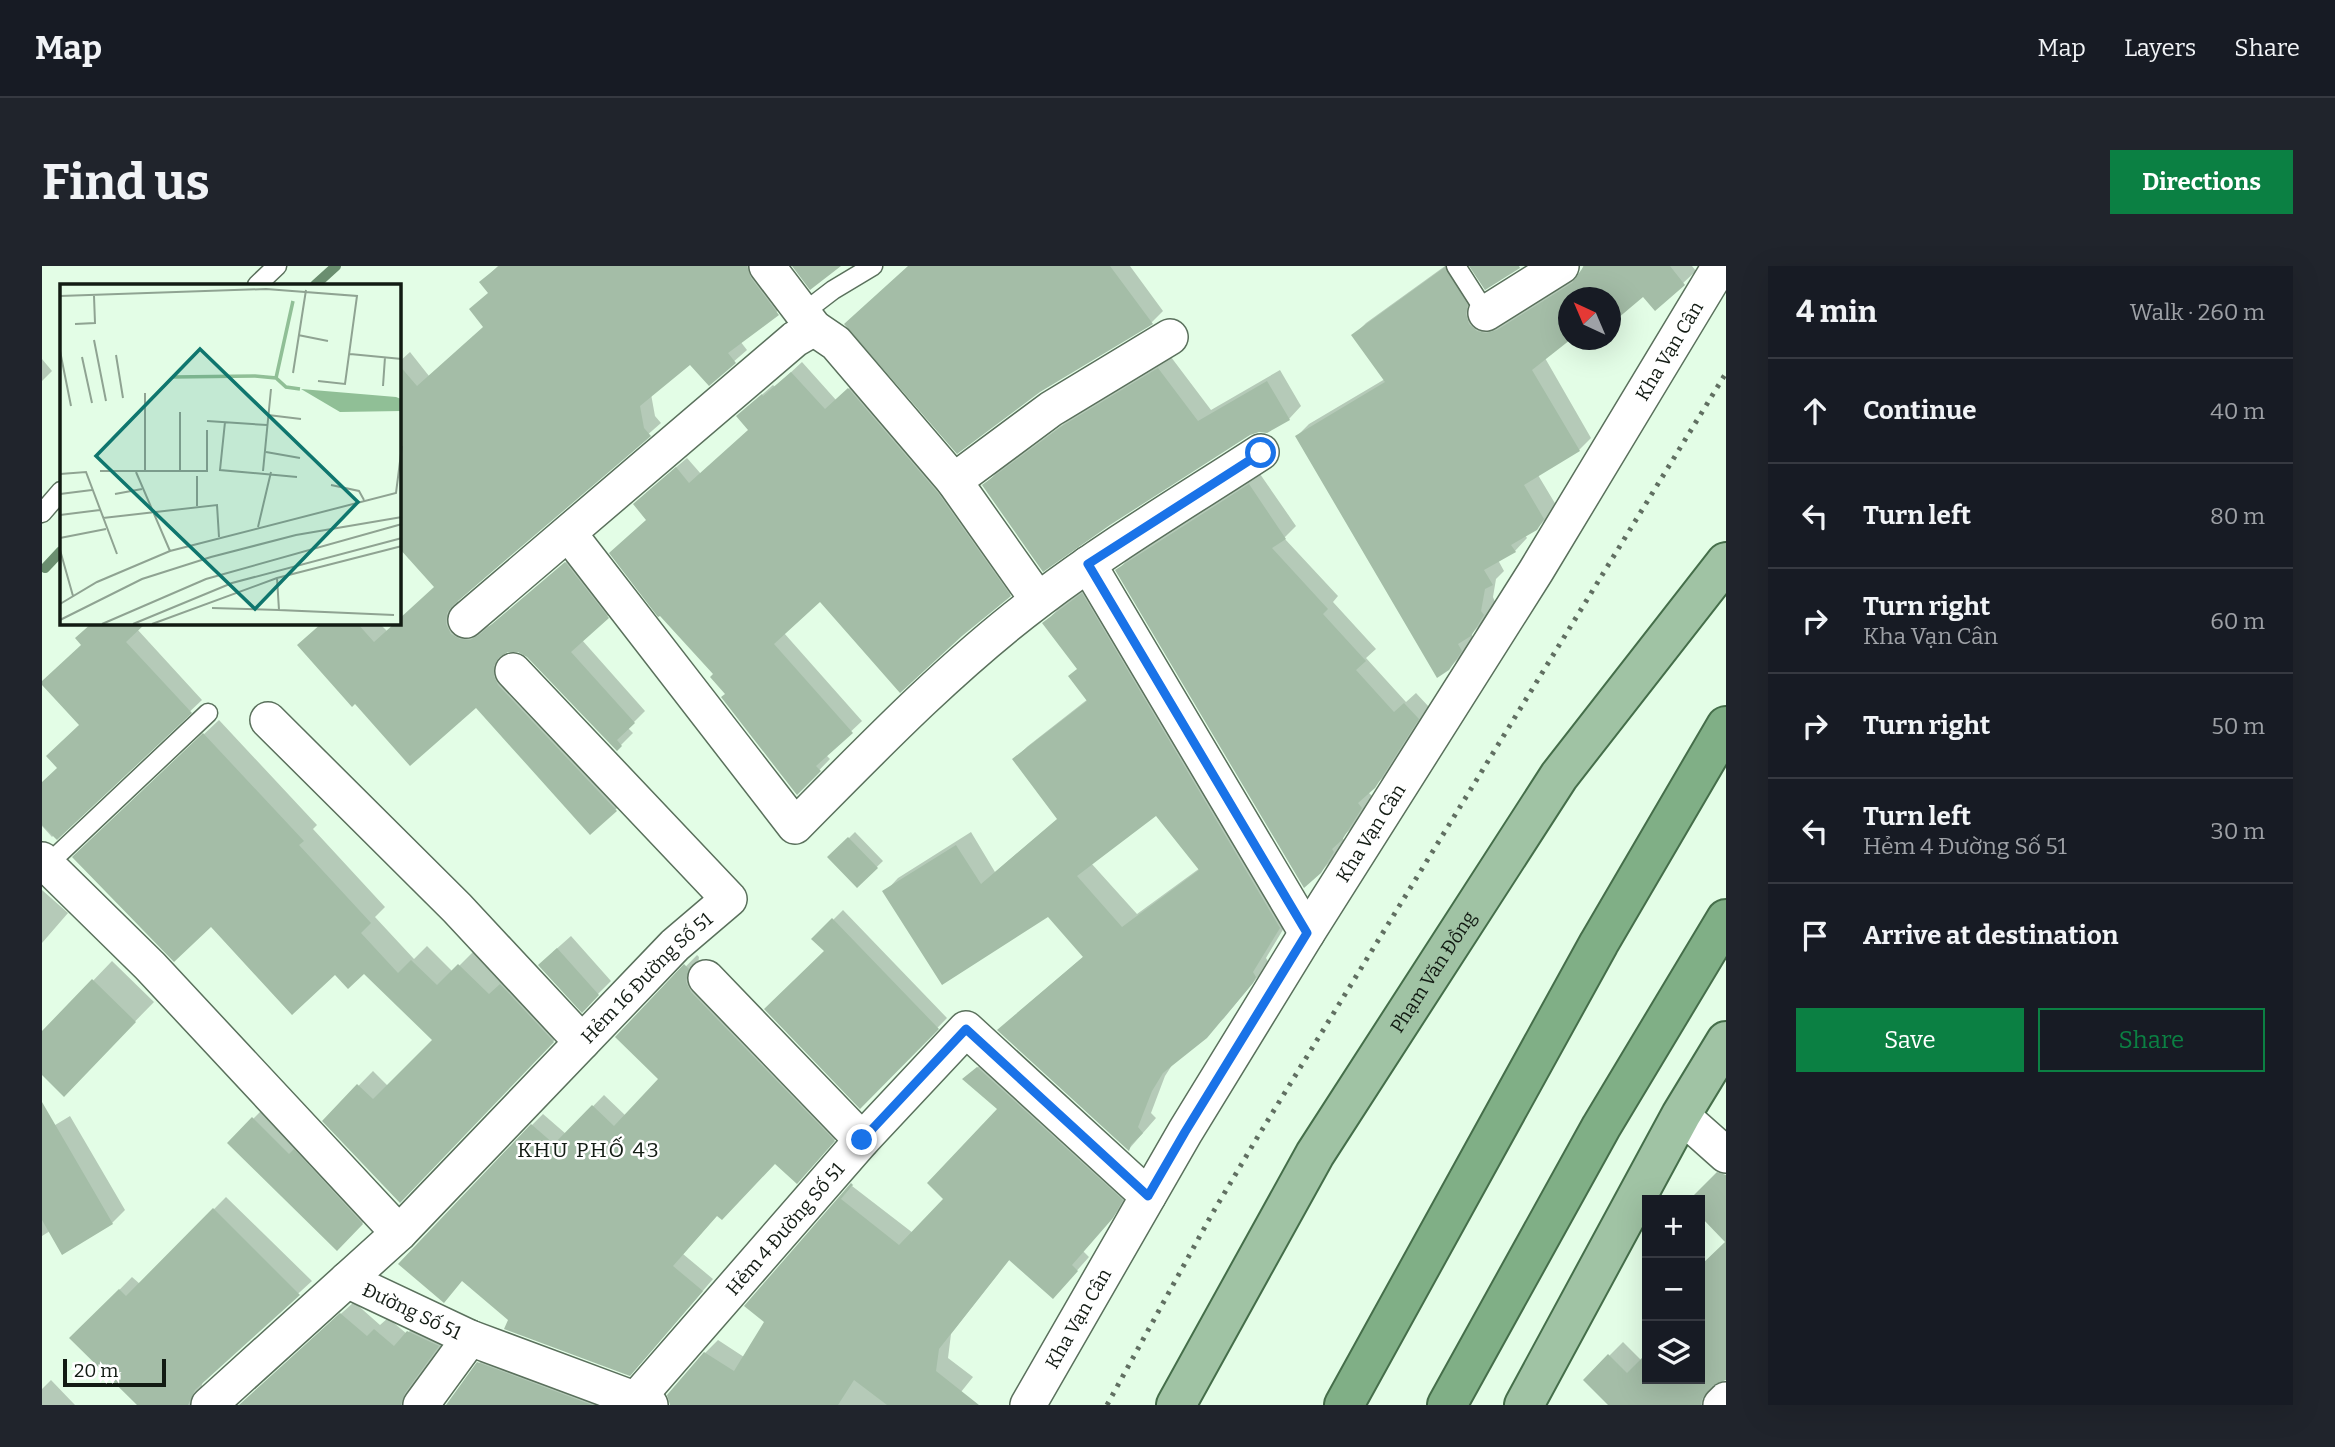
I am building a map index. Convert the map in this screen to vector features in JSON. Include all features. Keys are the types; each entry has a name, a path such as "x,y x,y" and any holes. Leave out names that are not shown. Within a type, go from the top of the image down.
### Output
{"highway":[{"path":"1344,1405 1599,943 1726,726"},
{"path":"1447,1405 1601,1127 1726,919"}],"main road":[{"name":"Phạm Văn Đồng","path":"1176,1405 1315,1154 1551,788 1726,562"},
{"path":"1524,1405 1681,1115 1726,1041"}],"street":[{"path":"1486,313 1561,266"},
{"name":"Kha Vạn Cân","path":"1028,1405 1185,1132 1307,933 1536,571 1720,266"},
{"path":"770,267 808,321 835,343 954,481 1038,600"},
{"path":"466,620 795,339 808,321"},
{"path":"954,481 1051,409 1170,337"},
{"path":"569,534 795,826 920,701 1038,600 1088,564 1261,453"},
{"path":"1088,564 1307,933"},
{"name":"Hẻm 16 Đường Số 51","path":"347,1280 399,1233 675,946 729,899 513,671"},
{"path":"268,720 457,908 582,1042"},
{"path":"44,862 150,966 399,1233"},
{"path":"706,978 862,1140"},
{"name":"Hẻm 4 Đường Số 51","path":"639,1403 862,1140 966,1029 1148,1196"},
{"path":"1681,1115 1726,1155"},
{"name":"Đường Số 51","path":"209,1405 347,1280 470,1338 639,1403"},
{"path":"421,1405 470,1338"},
{"path":"1721,1405 1726,1400"}],"lane":[{"path":"258,284 277,266"},
{"path":"808,321 833,290 873,266"},
{"path":"1456,266 1486,313"},
{"path":"42,513 60,492"},
{"path":"44,862 208,713"}],"building":[{"path":"499,266 747,266 751,278 779,315 728,353 736,363 709,386 690,365 640,406 644,428 651,436 453,605 447,613 446,624 451,634 470,640 565,562 609,618 571,652 635,723 617,740 622,746 617,751 527,657 518,652 508,652 499,657 494,666 498,685 617,811 590,835 476,708 410,766 355,704 352,707 297,645 320,625 359,625 374,642 393,625 401,625 401,617 434,587 401,550 401,367 417,386 483,327 469,309 488,293 479,282"},
{"path":"792,266 841,266 810,290"},
{"path":"908,266 1110,266 1153,324 1040,392 957,454 844,324"},
{"path":"1469,266 1519,266 1520,268 1485,290"},
{"path":"1584,266 1670,266 1685,285 1655,311 1643,297 1621,316 1621,287 1566,287 1572,283"},
{"path":"1445,267 1468,305 1466,314 1469,324 1477,331 1486,333 1497,330 1558,292 1558,349 1532,370 1580,451 1524,485 1544,519 1537,530 1511,545 1516,552 1484,570 1493,585 1485,589 1481,611 1484,615 1471,636 1458,644 1462,651 1449,670 1437,678 1295,436 1385,382 1351,335"},
{"path":"1158,368 1198,421 1267,381 1290,420 1267,433 1250,435 1110,525 1043,572 982,485 1062,426"},
{"path":"791,372 825,409 848,388 938,493 1011,596 962,636 900,693 820,602 774,644 853,733 816,766 821,771 797,795 721,697 725,694 710,677 713,674 660,616 658,617 609,553 646,520 633,504 676,467 689,483 748,430 736,416"},
{"path":"1249,484 1286,539 1272,548 1328,609 1323,614 1366,661 1356,670 1394,712 1404,703 1419,719 1375,788 1358,803 1362,808 1342,840 1332,849 1334,852 1321,873 1304,888 1115,570"},
{"path":"1082,593 1280,928 1253,972 1256,977 1253,983 1207,1038 1163,1073 1152,1091 1138,1127 1143,1133 1131,1145 1129,1151 997,1030 1083,957 1048,917 942,985 882,891 956,845 981,884 1057,819 1012,759 1087,701 1068,676 1077,669 1042,623","holes":["1156,816 1199,870 1122,927 1077,876"]},
{"path":"90,625 144,625 126,642 192,713 57,840 42,825 42,782 57,768 46,756 79,725 42,685 42,681 81,645 75,638"},
{"path":"203,733 304,841 299,845 371,923 361,933 398,973 411,960 437,985 458,964 489,994 500,984 554,1042 400,1203 322,1121 357,1084 373,1099 432,1040 364,974 348,989 335,975 292,1015 211,927 174,962 72,857"},
{"path":"848,837 878,868 857,888 827,857"},
{"path":"832,918 939,1029 860,1109 764,1009 824,951 811,939"},
{"path":"557,948 599,995 582,1013 538,965"},
{"path":"684,964 689,969 686,982 691,992 835,1141 797,1184 775,1164 722,1220 717,1216 673,1266 703,1291 630,1376 504,1329 508,1320 462,1281 444,1303 398,1264 531,1124 554,1144 592,1105 614,1126 658,1079 615,1037"},
{"path":"92,979 136,1022 64,1097 42,1075 42,1031"},
{"path":"977,1067 1123,1200 1113,1218 1072,1265 1078,1271 1053,1299 1009,1260 939,1349 936,1371 979,1405 887,1405 854,1380 838,1405 670,1405 667,1395 704,1352 734,1371 764,1322 744,1306 851,1183 853,1185 841,1199 899,1245 943,1199 927,1183 997,1109 962,1079"},
{"path":"42,1102 113,1224 62,1255 42,1220"},
{"path":"252,1117 289,1154 294,1149 363,1224 337,1251 227,1143"},
{"path":"1717,1172 1726,1175 1726,1380 1712,1386 1702,1399 1701,1405 1608,1405 1583,1380 1608,1354 1627,1373 1642,1358 1642,1384 1705,1384 1705,1261 1725,1242 1705,1221 1705,1195 1694,1195"},
{"path":"213,1208 300,1295 195,1390 188,1405 137,1405 69,1338 119,1289 126,1296"},
{"path":"340,1313 367,1336 374,1329 394,1346 407,1331 439,1346 405,1393 401,1405 239,1405"},
{"path":"477,1362 592,1405 446,1405"}],"waterway":[{"path":"316,284 336,266"},
{"path":"45,568 60,552"}],"railway":[{"path":"1107,1405 1257,1138 1726,373"}],"district":[{"name":"KHU PHỐ 43","path":"589,1150"}],"route":[{"path":"862,1140 966,1029 1148,1196 1307,933 1088,564 1261,453"}]}
